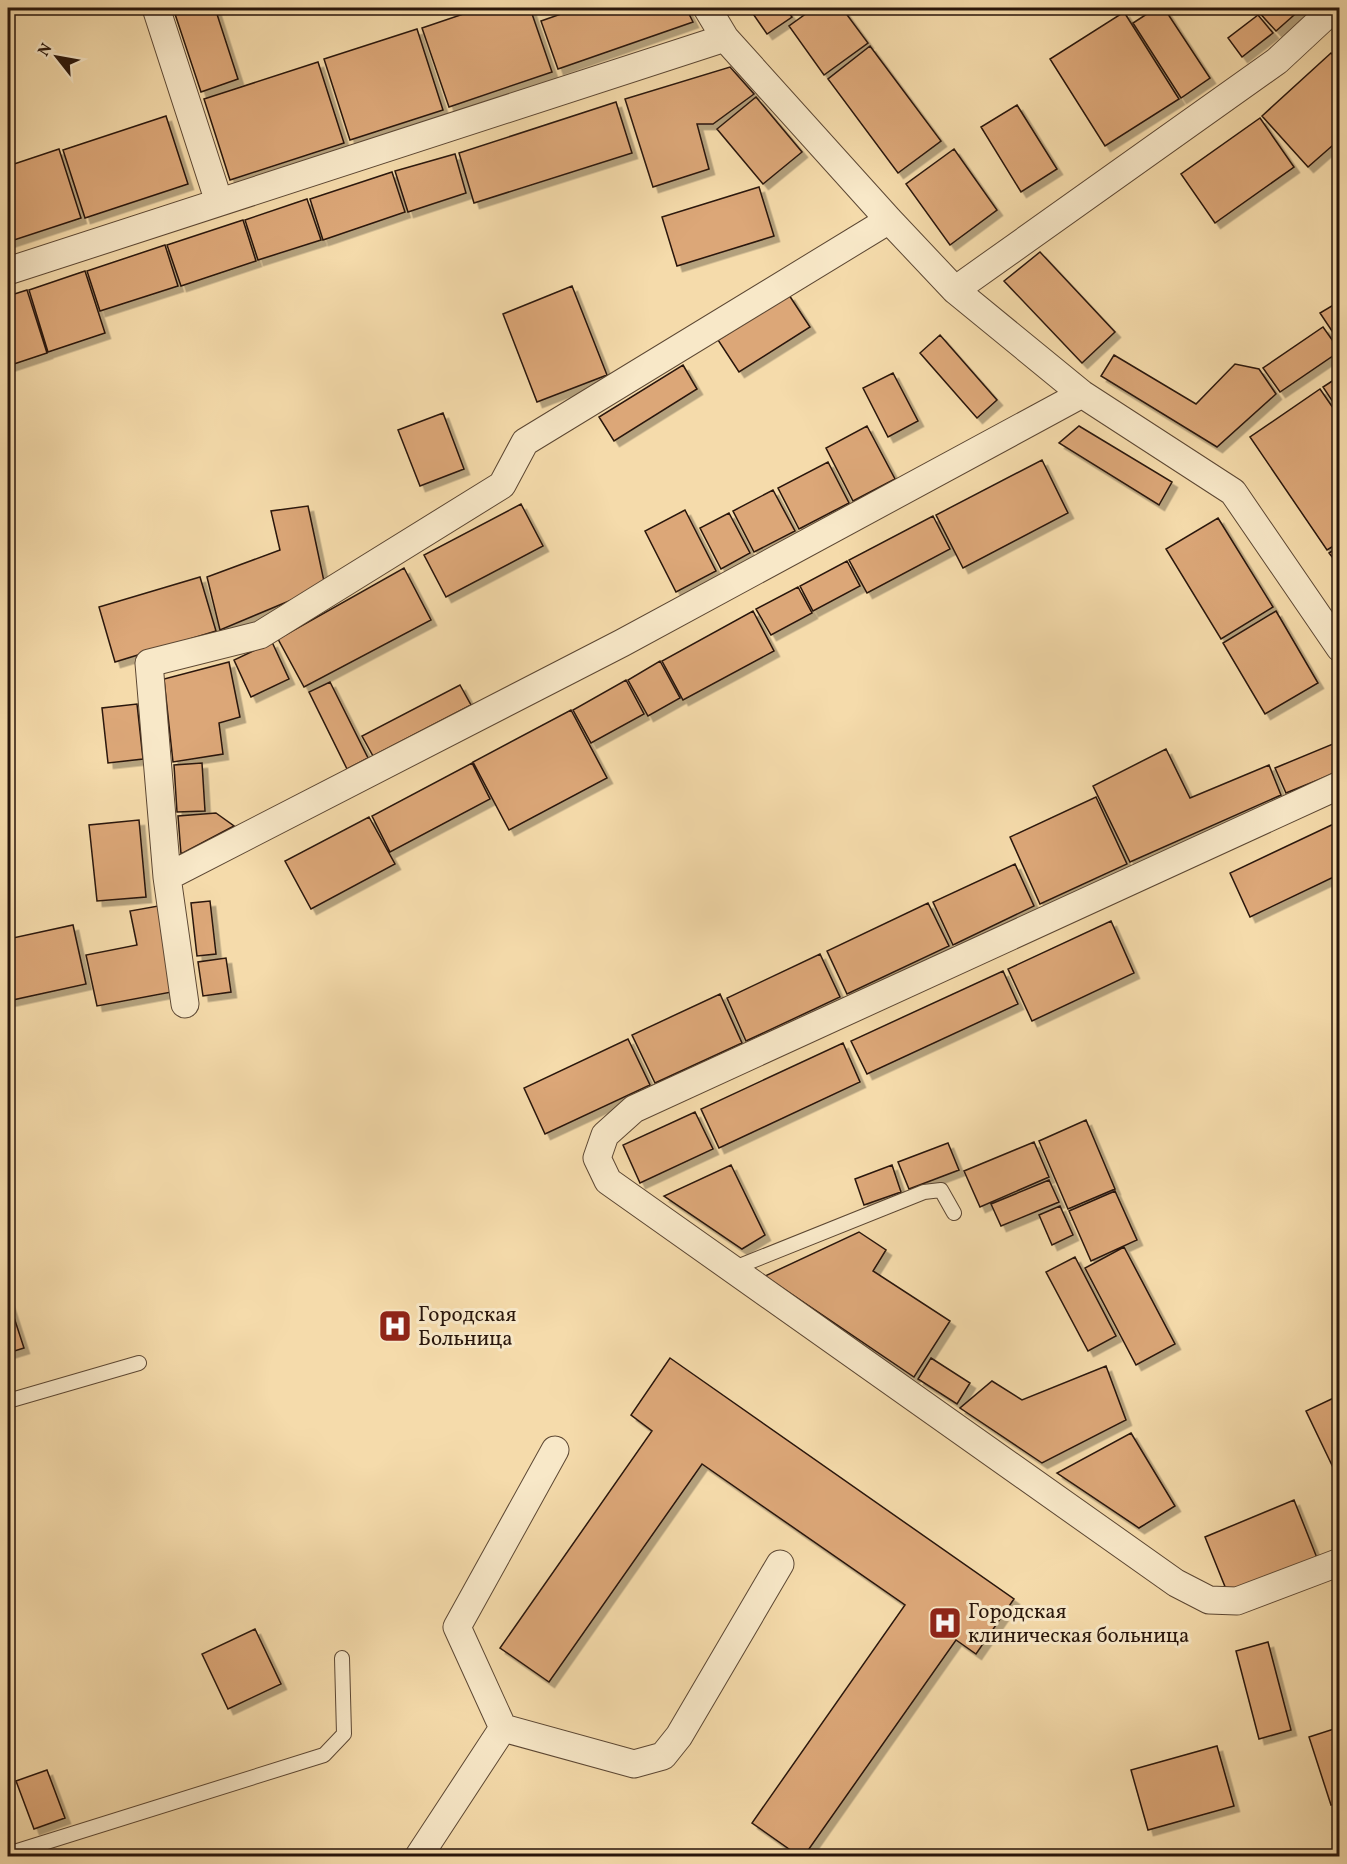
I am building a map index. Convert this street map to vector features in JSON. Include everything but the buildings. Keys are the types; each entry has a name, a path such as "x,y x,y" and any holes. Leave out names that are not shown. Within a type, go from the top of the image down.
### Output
{"street":[{"path":"156,8 219,202"},
{"path":"707,8 725,38 889,220 956,290 1082,394 1233,492 1340,648"},
{"path":"956,290 1277,61 1334,8"},
{"path":"8,271 725,38"},
{"path":"185,1004 167,877 149,663 260,635 502,485 525,442 889,220"},
{"path":"167,877 622,643 1082,394"},
{"path":"1340,785 634,1109 605,1135 597,1158 608,1181 1176,1583 1209,1600 1237,1601 1340,1562"},
{"path":"555,1450 457,1627 504,1728 634,1764 663,1756 679,1736 780,1564"},
{"path":"419,1857 504,1728"}],"lane":[{"path":"732,1269 924,1191 941,1190 954,1212"},
{"path":"8,1401 139,1363"},
{"path":"8,1854 324,1755 344,1734 342,1658"}],"place":[{"name":"Городская Больница","path":"395,1326"},
{"name":"Городская клиническая больница","path":"945,1623"}]}
